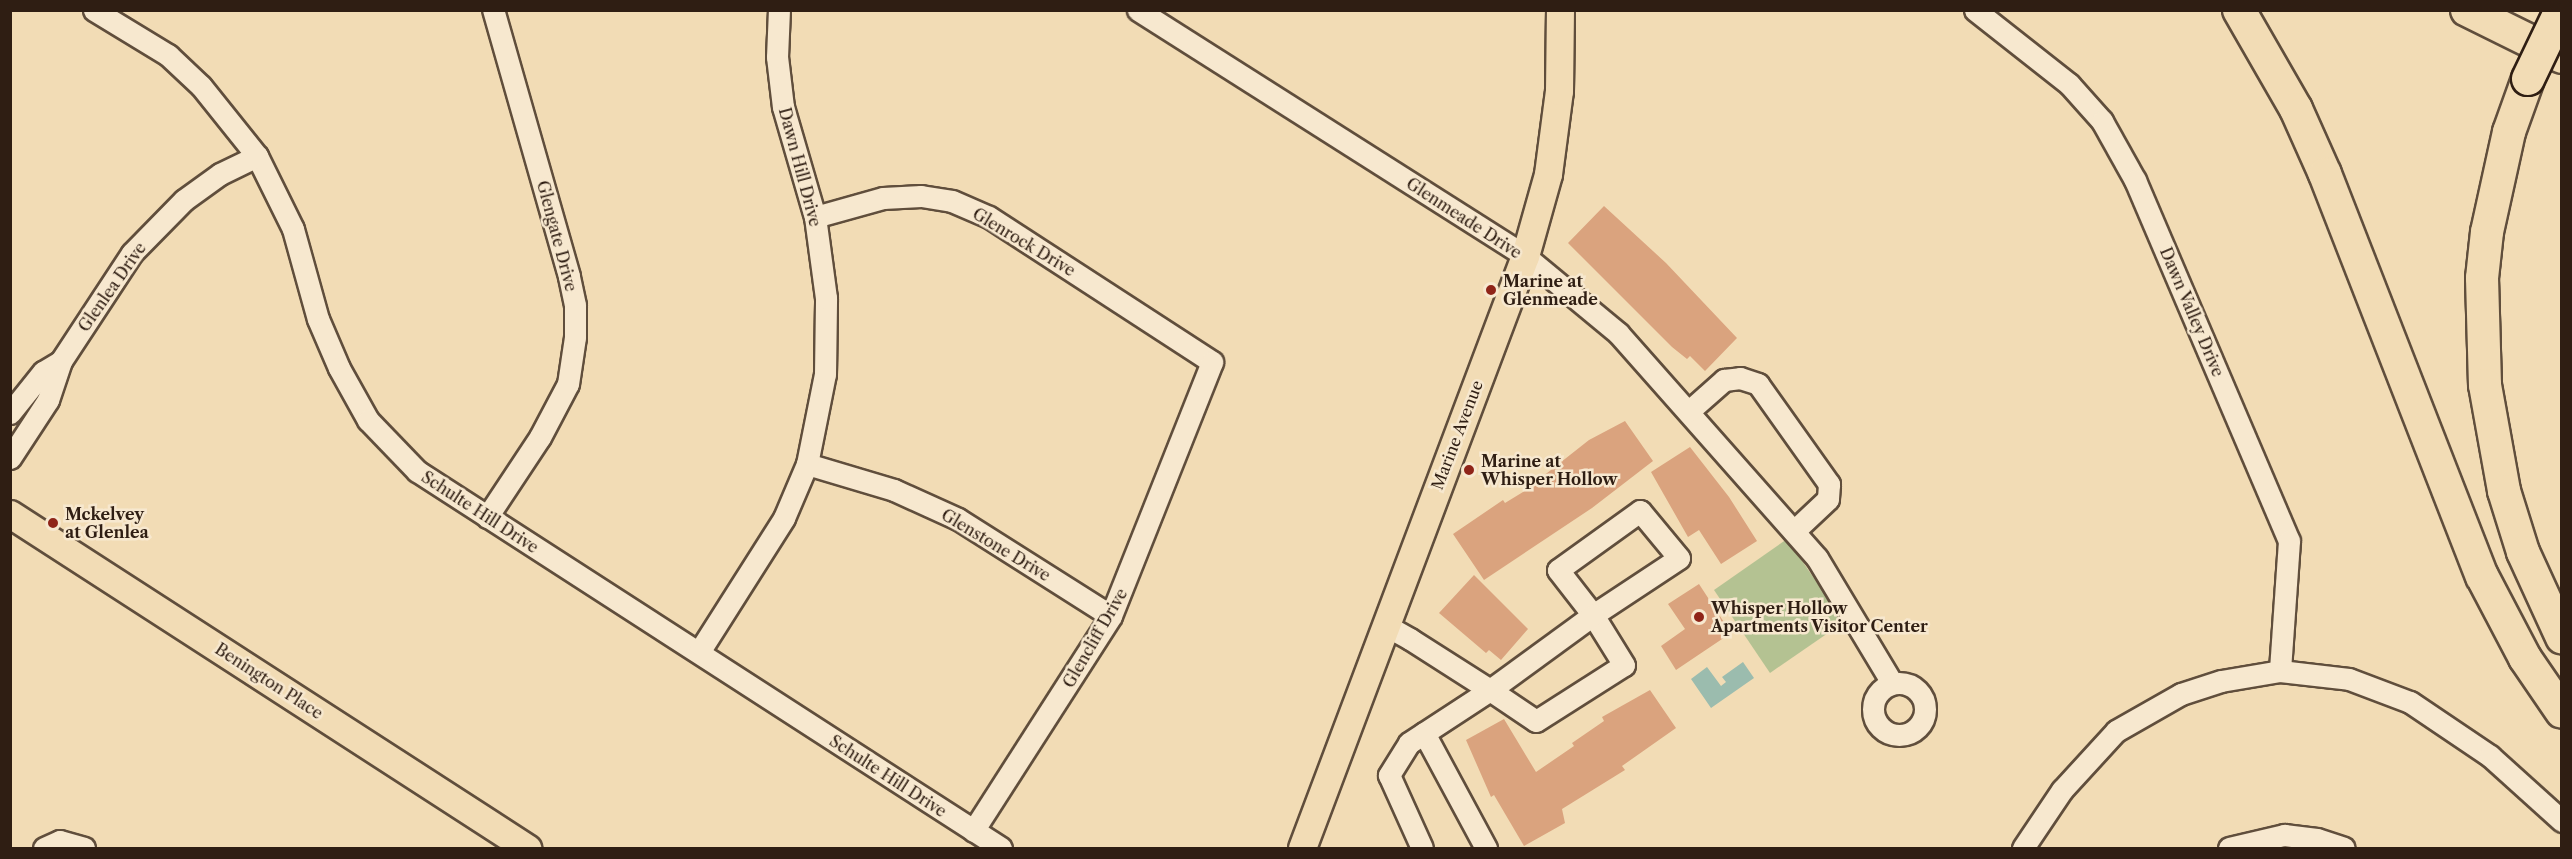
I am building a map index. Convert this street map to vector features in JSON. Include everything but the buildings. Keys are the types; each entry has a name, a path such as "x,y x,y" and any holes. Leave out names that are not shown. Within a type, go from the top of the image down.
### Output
{"highway":[{"path":"2239,10 2280,80 2325,174 2482,576 2525,658 2562,712"},
{"path":"2467,10 2562,57"},
{"path":"2560,10 2528,79 2510,132 2487,232 2482,278 2485,385 2504,491 2523,552 2562,637"}],"main road":[{"name":"Marine Avenue","path":"1302,849 1525,256 1548,174 1559,91 1560,10"},
{"name":"Benington Place","path":"10,514 527,849"}],"street":[{"name":"Schulte Hill Drive","path":"94,10 168,55 201,86 257,156 293,229 318,319 334,358 368,420 417,471 1001,849"},
{"name":"Glengate Drive","path":"487,517 540,437 568,384 575,316 569,276 493,10"},
{"name":"Dawn Hill Drive","path":"699,652 784,518 807,464 825,374 826,298 815,217 783,107 777,57 779,10"},
{"name":"Glenmeade Drive","path":"1138,10 1525,256 1618,333 1817,558 1892,684"},
{"name":"Dawn Valley Drive","path":"1975,10 2069,84 2102,121 2135,180 2289,541 2280,671"},
{"name":"Glenlea Drive","path":"10,458 48,400 61,361 132,253 183,200 220,174 257,156"},
{"name":"Glenrock Drive","path":"815,217 883,198 921,196 952,201 989,217 1212,362"},
{"name":"Glenlea Drive","path":"10,413 43,372 61,361"},
{"name":"Glencliff Drive","path":"973,831 1111,616 1212,362"},
{"path":"1689,411 1724,380 1740,378 1758,384 1829,484 1828,500 1794,531"},
{"name":"Glenstone Drive","path":"807,464 894,490 958,519 1111,616"},
{"path":"1385,625 1490,690 1536,721 1624,665 1593,615 1558,570 1640,511 1679,558 1593,615 1490,690 1409,743 1389,775 1422,849"},
{"path":"2023,849 2062,790 2116,731 2181,694 2221,681 2280,671 2349,679 2410,702 2490,756 2562,821"},
{"path":"1424,733 1486,849"},
{"path":"2229,849 2284,835 2317,839 2344,849"},
{"path":"44,849 60,841 84,849"}],"green space":[{"path":"1787,539 1844,622 1770,673 1714,590"}],"shaded area":[{"path":"1743,662 1754,678 1711,708 1691,679 1707,667 1721,686 1726,682 1722,677"}],"place":[{"name":"Marine at Glenmeade","path":"1491,290"},
{"name":"Marine at Whisper Hollow","path":"1469,470"},
{"name":"Mckelvey at Glenlea","path":"53,523"},
{"name":"Whisper Hollow Apartments Visitor Center","path":"1699,617"}]}
